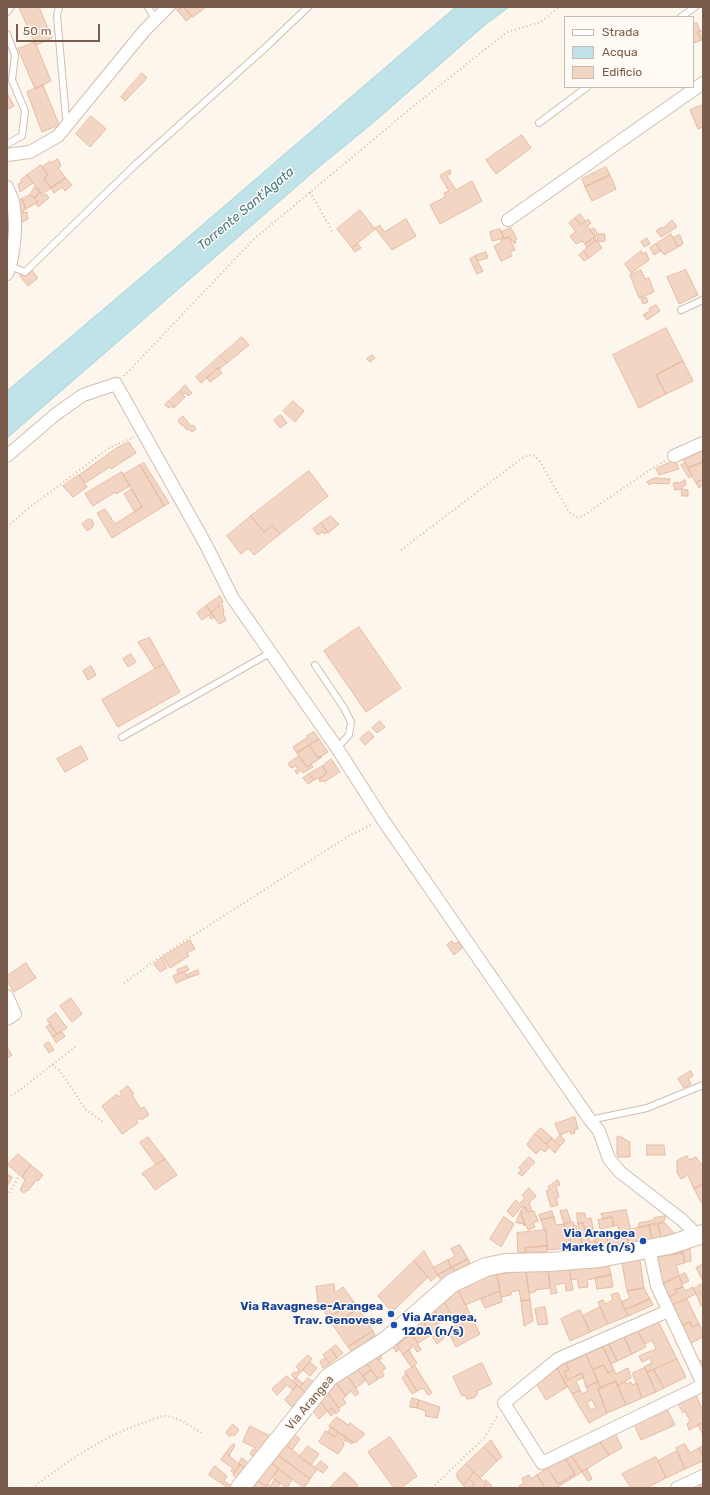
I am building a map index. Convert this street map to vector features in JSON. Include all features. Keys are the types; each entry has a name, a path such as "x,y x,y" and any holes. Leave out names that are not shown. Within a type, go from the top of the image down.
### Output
{"street":[{"path":"7,155 30,152 58,136 144,31 168,7"},
{"path":"508,220 703,83"},
{"path":"7,187 13,201 15,227 9,270"},
{"path":"7,456 56,414 83,395 116,384 142,433 206,545 232,597 337,748 383,820 599,1131 609,1159 620,1172 701,1235"},
{"path":"674,456 703,444"},
{"path":"7,996 15,1014 7,1019"},
{"name":"Via Arangea","path":"240,1488 329,1377 387,1340 452,1284 486,1267 506,1263 550,1262 600,1258 669,1245 701,1235"},
{"path":"649,1249 657,1286 703,1384 542,1463 504,1403 558,1359 668,1311"},
{"path":"677,1488 698,1481"}],"lane":[{"path":"7,12 11,7"},
{"path":"59,7 57,16 66,118"},
{"path":"148,7 155,20"},
{"path":"9,270 25,272 136,164 265,48 308,7"},
{"path":"682,16 695,7"},
{"path":"7,34 15,55 12,80 25,111 22,136 7,144"},
{"path":"539,123 586,88"},
{"path":"681,310 703,300"},
{"path":"122,737 270,653"},
{"path":"315,664 344,708 351,722 349,735 337,748"},
{"path":"590,1120 647,1108 703,1084"}],"path":[{"path":"116,384 254,239 410,109 507,32 541,22 559,7"},
{"path":"310,192 334,234"},
{"path":"7,527 25,511 109,448 142,433"},
{"path":"401,550 521,459 529,455 534,455 539,460 569,512 577,517 583,516 648,471 674,456"},
{"path":"124,983 161,956 350,835 383,820"},
{"path":"7,1096 13,1095 78,1045"},
{"path":"52,1065 60,1072 86,1110 105,1123"},
{"path":"7,1196 19,1177"},
{"path":"432,1488 484,1438 504,1403"},
{"path":"32,1488 71,1460 103,1440 131,1426 164,1416 176,1418 202,1433"}],"water":[{"name":"Torrente Sant'Agata","path":"456,7 509,7 486,24 374,122 320,166 7,438 7,391"}],"building":[{"path":"19,7 39,7 52,38 36,45"},
{"path":"174,7 182,7 178,11"},
{"path":"184,7 192,16 186,21 178,11"},
{"path":"184,7 206,7 193,17"},
{"path":"697,23 700,32 697,32 702,40 694,43 694,24"},
{"path":"703,30 703,41 697,32"},
{"path":"35,42 51,81 35,89 18,49"},
{"path":"142,73 147,78 125,101 121,97"},
{"path":"43,85 59,125 42,132 27,92"},
{"path":"7,93 14,106 7,110"},
{"path":"703,105 703,127 698,129 690,110"},
{"path":"91,116 106,129 90,147 76,134"},
{"path":"522,135 531,148 496,174 486,160"},
{"path":"58,159 61,166 58,168 66,178 51,188 44,178 48,175 42,167 50,161 51,163"},
{"path":"41,165 48,175 44,178 51,188 42,194 27,175"},
{"path":"606,167 610,175 585,187 582,179"},
{"path":"450,170 451,173 447,176 456,190 472,181 482,201 440,224 430,205 445,197 444,193 449,191 440,176"},
{"path":"27,175 33,183 20,192 18,184 22,182 21,180"},
{"path":"610,175 616,189 592,201 585,187"},
{"path":"66,178 72,185 65,191 62,187 54,193 51,188"},
{"path":"35,187 40,192 35,198 30,195"},
{"path":"40,192 42,196 46,194 49,198 38,207 36,203 38,202 35,198"},
{"path":"30,195 38,202 26,209 22,199"},
{"path":"22,199 26,209 16,217 19,201"},
{"path":"360,210 375,229 352,248 337,229"},
{"path":"23,211 24,213 27,212 28,219 17,225 16,217"},
{"path":"580,214 585,221 581,225 575,218"},
{"path":"575,218 581,225 588,219 591,223 587,226 595,237 585,244 582,241 576,244 570,236 576,232 569,223"},
{"path":"406,219 416,236 392,250 375,228 380,225 384,232"},
{"path":"672,220 677,227 661,237 656,231 662,227 663,228"},
{"path":"511,228 517,239 515,240 516,243 514,243 509,237 504,239 501,232"},
{"path":"594,228 598,234 605,234 605,241 598,242 597,235 595,237 590,230"},
{"path":"500,229 504,238 492,241 490,232"},
{"path":"671,234 678,247 664,255 656,244"},
{"path":"680,235 683,244 678,247 673,238"},
{"path":"509,237 515,250 510,252 512,256 501,261 494,246 502,242 501,240"},
{"path":"595,237 596,240 587,248 585,244"},
{"path":"647,238 650,244 644,247 641,242"},
{"path":"596,240 602,248 589,258 584,251"},
{"path":"358,244 361,248 355,252 352,248"},
{"path":"656,244 661,251 654,255 650,248"},
{"path":"584,251 589,258 584,261 579,255"},
{"path":"641,251 642,254 646,252 649,260 631,273 625,264"},
{"path":"486,252 488,258 477,261 475,256"},
{"path":"475,256 483,271 477,274 470,259"},
{"path":"30,268 38,278 28,286 20,276"},
{"path":"641,270 645,279 649,278 654,292 639,298 630,275"},
{"path":"686,270 698,295 679,304 667,277"},
{"path":"646,297 648,302 643,304 641,299"},
{"path":"656,305 660,311 647,320 643,315"},
{"path":"666,328 683,361 656,375 666,394 639,408 613,355"},
{"path":"242,337 249,345 227,363 220,356"},
{"path":"372,355 375,358 370,362 367,359"},
{"path":"220,356 227,363 219,369 218,368 201,383 196,377"},
{"path":"683,361 693,381 666,394 656,375"},
{"path":"218,368 222,373 210,382 207,378"},
{"path":"185,385 192,393 188,396 180,391"},
{"path":"180,391 185,397 175,407 169,401"},
{"path":"169,401 175,407 173,408 171,406 169,408 165,405"},
{"path":"293,401 304,411 295,422 283,411"},
{"path":"281,415 287,423 280,428 274,420"},
{"path":"183,416 191,426 193,425 196,429 192,432 189,429 187,430 183,425 182,426 178,421"},
{"path":"129,442 136,453 85,483 79,475 115,449"},
{"path":"702,449 703,462 688,468 681,456"},
{"path":"675,460 679,469 659,475 656,469"},
{"path":"703,462 703,479 696,483 688,468"},
{"path":"144,463 169,503 164,506 140,465"},
{"path":"685,463 692,476 689,478 681,465"},
{"path":"140,465 164,506 112,538 97,513 105,509 115,524 142,507 123,475"},
{"path":"309,471 328,496 280,534 272,525 264,532 251,516"},
{"path":"122,472 130,486 116,494 115,492 93,506 85,494"},
{"path":"79,475 87,487 73,497 63,486"},
{"path":"655,478 670,479 669,484 653,483 649,485 647,482"},
{"path":"703,479 703,485 699,488 696,483"},
{"path":"685,480 686,485 681,488 682,489 675,490 673,483 679,483"},
{"path":"132,489 142,507 135,512 124,494"},
{"path":"682,489 688,490 688,496 682,496"},
{"path":"251,516 264,532 272,525 280,534 254,555 248,548 241,554 227,536"},
{"path":"331,516 339,524 328,533 321,523"},
{"path":"89,519 92,520 94,524 92,525 93,527 87,531 82,524"},
{"path":"321,523 328,532 324,534 322,532 318,535 313,529"},
{"path":"220,596 223,602 211,613 206,606"},
{"path":"222,605 224,611 223,614 226,620 219,624 211,613"},
{"path":"206,606 215,617 211,619 209,615 202,620 197,613"},
{"path":"359,627 401,688 366,712 324,651"},
{"path":"150,638 164,664 155,669 138,642"},
{"path":"131,654 136,662 128,667 123,659"},
{"path":"164,664 180,692 118,727 102,700"},
{"path":"91,666 96,675 88,680 83,671"},
{"path":"380,721 385,727 377,733 372,728"},
{"path":"369,731 374,737 365,745 360,739"},
{"path":"314,732 319,739 297,753 293,747"},
{"path":"319,739 328,752 318,758 309,745"},
{"path":"309,745 318,758 321,756 322,757 307,767 297,753"},
{"path":"81,746 88,759 65,772 57,759"},
{"path":"299,756 307,767 311,764 313,767 303,773 301,770 297,774 295,771 298,769 296,766 291,768 288,764"},
{"path":"331,759 340,772 324,782 323,780 320,782 319,779 327,773 323,766"},
{"path":"323,766 327,773 319,779 314,780 309,774"},
{"path":"309,774 314,780 308,784 303,778"},
{"path":"190,940 195,949 187,953 189,956 170,968 163,957"},
{"path":"452,941 454,944 458,942 462,948 454,955 447,945"},
{"path":"162,958 167,968 160,972 154,964"},
{"path":"26,963 36,978 14,992 7,981 7,976"},
{"path":"187,966 189,970 178,974 177,970"},
{"path":"198,970 199,974 188,978 187,975"},
{"path":"185,972 188,978 176,983 173,976"},
{"path":"71,998 82,1014 72,1022 60,1006"},
{"path":"56,1013 67,1028 57,1034 47,1020"},
{"path":"50,1024 57,1034 53,1037 46,1027"},
{"path":"62,1032 65,1036 56,1043 53,1037"},
{"path":"49,1042 54,1050 49,1053 44,1045"},
{"path":"7,1047 12,1055 7,1058"},
{"path":"691,1071 693,1076 688,1078 691,1084 684,1088 678,1079"},
{"path":"128,1086 134,1094 132,1095 141,1109 144,1107 149,1115 141,1120 140,1118 136,1121 138,1123 122,1134 102,1106 117,1094 118,1097 122,1094 120,1092"},
{"path":"575,1117 578,1129 574,1130 575,1133 571,1134 570,1131 560,1135 555,1124"},
{"path":"541,1128 552,1138 546,1144 535,1134"},
{"path":"535,1134 549,1147 545,1152 541,1149 536,1154 527,1145"},
{"path":"560,1135 565,1141 560,1146 555,1141"},
{"path":"619,1136 630,1142 630,1157 618,1157 617,1137"},
{"path":"148,1137 165,1159 156,1165 140,1143"},
{"path":"552,1138 560,1146 555,1153 546,1144"},
{"path":"647,1145 664,1145 665,1155 647,1155"},
{"path":"18,1154 31,1165 22,1177 8,1165"},
{"path":"687,1156 689,1160 696,1157 703,1167 703,1184 694,1189 688,1175 681,1179 677,1172 677,1161"},
{"path":"529,1157 535,1162 522,1176 518,1173 522,1170 519,1168"},
{"path":"165,1159 177,1175 155,1190 142,1174"},
{"path":"31,1165 43,1175 38,1181 37,1179 28,1191 27,1190 24,1193 20,1190 25,1180 22,1177"},
{"path":"7,1174 12,1177 8,1185 7,1185"},
{"path":"558,1180 560,1185 556,1186 559,1197 556,1198 558,1205 551,1207 546,1191 550,1189 548,1187"},
{"path":"703,1184 703,1203 694,1189"},
{"path":"529,1188 536,1196 529,1203 532,1211 528,1212 525,1207 523,1208 522,1206 513,1217 507,1211 516,1200 519,1204 525,1198 522,1196"},
{"path":"525,1207 528,1212 534,1211 538,1221 533,1223 535,1227 528,1230 521,1214 521,1211"},
{"path":"567,1210 571,1222 564,1224 560,1211"},
{"path":"626,1210 631,1230 619,1232 618,1225 614,1226 612,1217 603,1219 601,1214"},
{"path":"521,1211 524,1226 523,1223 516,1223"},
{"path":"552,1211 554,1217 541,1220 539,1215"},
{"path":"577,1213 585,1213 586,1219 591,1218 594,1232 586,1234 583,1223 578,1224"},
{"path":"666,1216 663,1223 638,1228 639,1223"},
{"path":"504,1217 514,1224 501,1247 490,1239"},
{"path":"554,1217 556,1225 564,1224 565,1229 568,1229 571,1248 547,1250 546,1230 544,1230 541,1220"},
{"path":"612,1217 614,1226 600,1229 598,1220"},
{"path":"573,1222 574,1226 576,1225 577,1236 581,1235 583,1251 572,1252 568,1229 565,1229 564,1224"},
{"path":"664,1222 675,1234 661,1237 658,1223"},
{"path":"583,1223 586,1234 588,1234 591,1250 583,1251 578,1224"},
{"path":"658,1223 661,1237 652,1239 649,1225"},
{"path":"649,1225 652,1239 629,1244 626,1231"},
{"path":"546,1230 547,1246 525,1248 526,1252 518,1253 517,1233"},
{"path":"626,1231 629,1244 609,1248 606,1235"},
{"path":"606,1233 609,1248 599,1250 597,1242 595,1243 594,1238 597,1238 597,1235"},
{"path":"595,1241 595,1243 597,1242 599,1250 591,1250 590,1242"},
{"path":"460,1245 468,1259 451,1268 448,1260 455,1256 451,1249"},
{"path":"682,1245 683,1253 656,1257 658,1250"},
{"path":"547,1246 547,1252 526,1252 525,1248"},
{"path":"690,1248 691,1261 684,1262 683,1249"},
{"path":"424,1251 438,1275 431,1281 414,1261"},
{"path":"683,1253 685,1263 676,1265 679,1276 661,1285 656,1257"},
{"path":"468,1259 470,1263 454,1271 452,1267"},
{"path":"448,1260 451,1268 438,1275 433,1268"},
{"path":"640,1260 644,1288 627,1291 622,1263"},
{"path":"414,1261 428,1277 392,1312 378,1296"},
{"path":"608,1262 611,1275 587,1280 588,1287 579,1288 577,1279 571,1280 569,1266"},
{"path":"703,1264 703,1281 696,1268"},
{"path":"569,1266 573,1290 566,1291 565,1283 555,1285 557,1293 551,1294 548,1270"},
{"path":"452,1267 454,1271 440,1279 438,1275"},
{"path":"496,1269 500,1291 465,1305 456,1285"},
{"path":"548,1270 550,1288 535,1290 535,1292 529,1293 526,1273"},
{"path":"526,1271 530,1300 521,1301 519,1290 511,1292 511,1295 501,1297 497,1275"},
{"path":"685,1273 689,1281 682,1284 679,1276"},
{"path":"611,1275 613,1287 597,1289 595,1278"},
{"path":"679,1276 683,1287 675,1290 677,1293 667,1298 661,1285"},
{"path":"334,1284 335,1293 343,1287 354,1302 328,1318 323,1308 321,1309 317,1302 316,1287"},
{"path":"701,1284 703,1291 700,1292 703,1298 703,1305 701,1306 694,1289"},
{"path":"456,1285 470,1314 457,1324 440,1295"},
{"path":"683,1287 685,1291 693,1287 696,1294 671,1306 667,1298 677,1293 675,1290"},
{"path":"644,1288 650,1299 625,1310 621,1302 630,1298 627,1291"},
{"path":"500,1291 502,1302 485,1308 481,1299"},
{"path":"618,1293 628,1316 608,1324 598,1302 603,1300 605,1304 613,1300 611,1295"},
{"path":"440,1295 450,1312 440,1318 431,1305"},
{"path":"650,1299 653,1305 628,1316 625,1310"},
{"path":"687,1299 699,1324 692,1327 690,1322 681,1327 671,1306"},
{"path":"530,1300 533,1321 524,1326 521,1301"},
{"path":"354,1302 358,1309 333,1325 328,1318"},
{"path":"432,1306 442,1321 436,1325 444,1338 437,1344 422,1319"},
{"path":"545,1307 548,1324 538,1325 535,1309"},
{"path":"600,1307 608,1324 590,1332 583,1316"},
{"path":"358,1309 373,1331 348,1347 333,1325"},
{"path":"580,1310 590,1332 570,1341 561,1319"},
{"path":"470,1314 480,1334 456,1347 448,1330"},
{"path":"422,1319 431,1335 418,1343 408,1328"},
{"path":"658,1321 677,1359 647,1372 644,1367 652,1363 650,1358 642,1362 639,1356 656,1349 652,1340 644,1344 638,1331"},
{"path":"690,1322 692,1327 699,1324 703,1332 703,1337 689,1344 681,1327"},
{"path":"408,1328 412,1333 397,1345 394,1340"},
{"path":"373,1331 375,1335 352,1352 348,1347"},
{"path":"638,1331 646,1347 632,1354 624,1337"},
{"path":"412,1333 421,1350 417,1352 412,1344 412,1348 403,1355 397,1345"},
{"path":"624,1337 632,1354 617,1361 609,1344"},
{"path":"394,1340 400,1349 396,1352 390,1342"},
{"path":"609,1344 617,1361 611,1364 603,1347"},
{"path":"336,1345 343,1353 337,1358 331,1349"},
{"path":"603,1347 614,1370 608,1373 604,1365 593,1370 586,1355"},
{"path":"331,1349 337,1358 330,1363 323,1355"},
{"path":"378,1350 382,1358 379,1361 373,1353"},
{"path":"409,1350 417,1363 412,1368 403,1355"},
{"path":"373,1353 386,1368 382,1371 384,1376 378,1379 364,1360"},
{"path":"308,1355 312,1359 295,1379 291,1375 299,1370 296,1367"},
{"path":"586,1355 598,1382 586,1387 582,1373 567,1380 564,1372 569,1370 566,1364"},
{"path":"325,1358 330,1363 323,1368 320,1362"},
{"path":"677,1359 686,1377 664,1388 654,1370"},
{"path":"364,1360 371,1370 363,1376 355,1367"},
{"path":"703,1360 703,1373 698,1363"},
{"path":"310,1362 317,1368 310,1376 303,1370"},
{"path":"482,1363 492,1384 477,1391 477,1395 474,1398 467,1399 465,1395 462,1396 453,1377"},
{"path":"566,1364 569,1370 564,1372 567,1380 582,1373 583,1378 576,1381 580,1390 572,1394 557,1368"},
{"path":"604,1365 608,1373 614,1370 616,1374 628,1368 631,1378 617,1386 616,1381 601,1388 593,1370"},
{"path":"415,1366 432,1393 428,1395 423,1388 417,1391 405,1372"},
{"path":"355,1367 366,1380 356,1388 346,1374"},
{"path":"557,1368 567,1387 546,1400 535,1381"},
{"path":"645,1368 656,1392 642,1398 633,1373"},
{"path":"371,1370 378,1379 369,1385 363,1376"},
{"path":"654,1370 664,1388 656,1392 647,1372"},
{"path":"346,1374 359,1393 355,1396 351,1391 346,1396 335,1381"},
{"path":"406,1374 417,1391 412,1394 402,1378"},
{"path":"287,1376 297,1385 293,1390 287,1385 277,1395 272,1389"},
{"path":"296,1378 303,1383 300,1388 293,1381"},
{"path":"308,1378 315,1383 306,1393 300,1388"},
{"path":"335,1381 346,1396 343,1399 346,1403 339,1408 327,1392 333,1388 331,1384"},
{"path":"616,1381 626,1405 607,1413 598,1389"},
{"path":"598,1382 601,1388 598,1389 607,1413 589,1423 572,1394 580,1390 582,1394 588,1391 586,1387","holes":["592,1400 596,1408 591,1410 587,1403"]},
{"path":"625,1382 626,1384 631,1382 632,1385 637,1383 642,1398 626,1405 617,1386"},
{"path":"331,1384 333,1388 327,1392 340,1410 336,1414 332,1408 328,1412 317,1397"},
{"path":"297,1385 306,1393 292,1407 285,1400"},
{"path":"695,1393 703,1411 703,1423 689,1430 687,1424 690,1421 685,1411 683,1413 677,1402"},
{"path":"317,1397 327,1411 319,1419 309,1406"},
{"path":"412,1398 419,1400 417,1408 410,1407"},
{"path":"419,1400 440,1407 437,1418 425,1416 426,1411 417,1408"},
{"path":"666,1407 675,1425 641,1440 633,1422"},
{"path":"332,1408 335,1412 331,1416 328,1412"},
{"path":"337,1417 348,1425 350,1423 365,1434 355,1443 329,1426"},
{"path":"703,1423 703,1435 698,1425"},
{"path":"233,1424 239,1430 234,1436 232,1434 230,1437 226,1433"},
{"path":"250,1426 270,1436 255,1458 250,1454 253,1449 254,1450 256,1448 243,1442"},
{"path":"331,1427 338,1432 335,1437 328,1433"},
{"path":"290,1430 300,1439 292,1450 282,1442"},
{"path":"326,1431 335,1437 338,1432 347,1438 338,1454 319,1442"},
{"path":"615,1433 622,1448 609,1455 599,1441"},
{"path":"390,1437 417,1476 401,1488 394,1488 368,1452"},
{"path":"347,1438 353,1442 352,1444 345,1440"},
{"path":"491,1440 502,1457 497,1461 484,1447"},
{"path":"599,1441 609,1455 582,1472 572,1457"},
{"path":"282,1442 317,1469 310,1479 275,1453"},
{"path":"233,1444 235,1445 229,1456 226,1453"},
{"path":"685,1444 690,1453 699,1448 703,1461 685,1469 676,1448"},
{"path":"308,1446 319,1454 311,1465 299,1457"},
{"path":"703,1446 703,1457 699,1448"},
{"path":"484,1447 497,1461 480,1478 466,1464"},
{"path":"677,1451 685,1469 666,1478 658,1461"},
{"path":"226,1453 240,1465 234,1473 231,1471 233,1468 221,1460"},
{"path":"275,1453 310,1479 304,1488 270,1462"},
{"path":"571,1455 582,1472 556,1488 545,1488 537,1475 547,1468 558,1484 575,1474 565,1458"},
{"path":"557,1457 560,1461 565,1458 575,1474 558,1484 547,1468 552,1465 550,1462"},
{"path":"656,1457 666,1478 646,1488 631,1488 622,1474"},
{"path":"242,1458 251,1465 247,1470 239,1463"},
{"path":"321,1461 328,1467 323,1473 315,1468"},
{"path":"270,1462 279,1469 266,1486 255,1478"},
{"path":"466,1464 474,1472 463,1485 457,1478 457,1473"},
{"path":"240,1465 247,1470 239,1480 233,1475"},
{"path":"215,1466 227,1476 224,1481 230,1485 228,1488 209,1475"},
{"path":"279,1469 292,1480 287,1488 272,1477"},
{"path":"587,1469 592,1479 588,1481 582,1472"},
{"path":"345,1472 358,1485 356,1488 330,1488"},
{"path":"474,1472 486,1484 483,1488 471,1488 474,1484 469,1479"},
{"path":"529,1475 531,1479 537,1475 545,1488 521,1488 519,1486 524,1483 522,1479"},
{"path":"255,1478 267,1488 254,1488 250,1485"},
{"path":"275,1479 280,1484 277,1488 267,1488 267,1484 270,1486"},
{"path":"469,1479 474,1484 471,1488 466,1488 463,1485"},
{"path":"703,1479 703,1488 700,1488 697,1482"},
{"path":"486,1480 492,1486 490,1488 483,1488 486,1484 484,1482"}],"place":[{"name":"Via Arangea Market (n/s)","path":"643,1241"},
{"name":"Via Ravagnese-Arangea Trav. Genovese","path":"391,1314"},
{"name":"Via Arangea, 120A (n/s)","path":"394,1325"}]}
